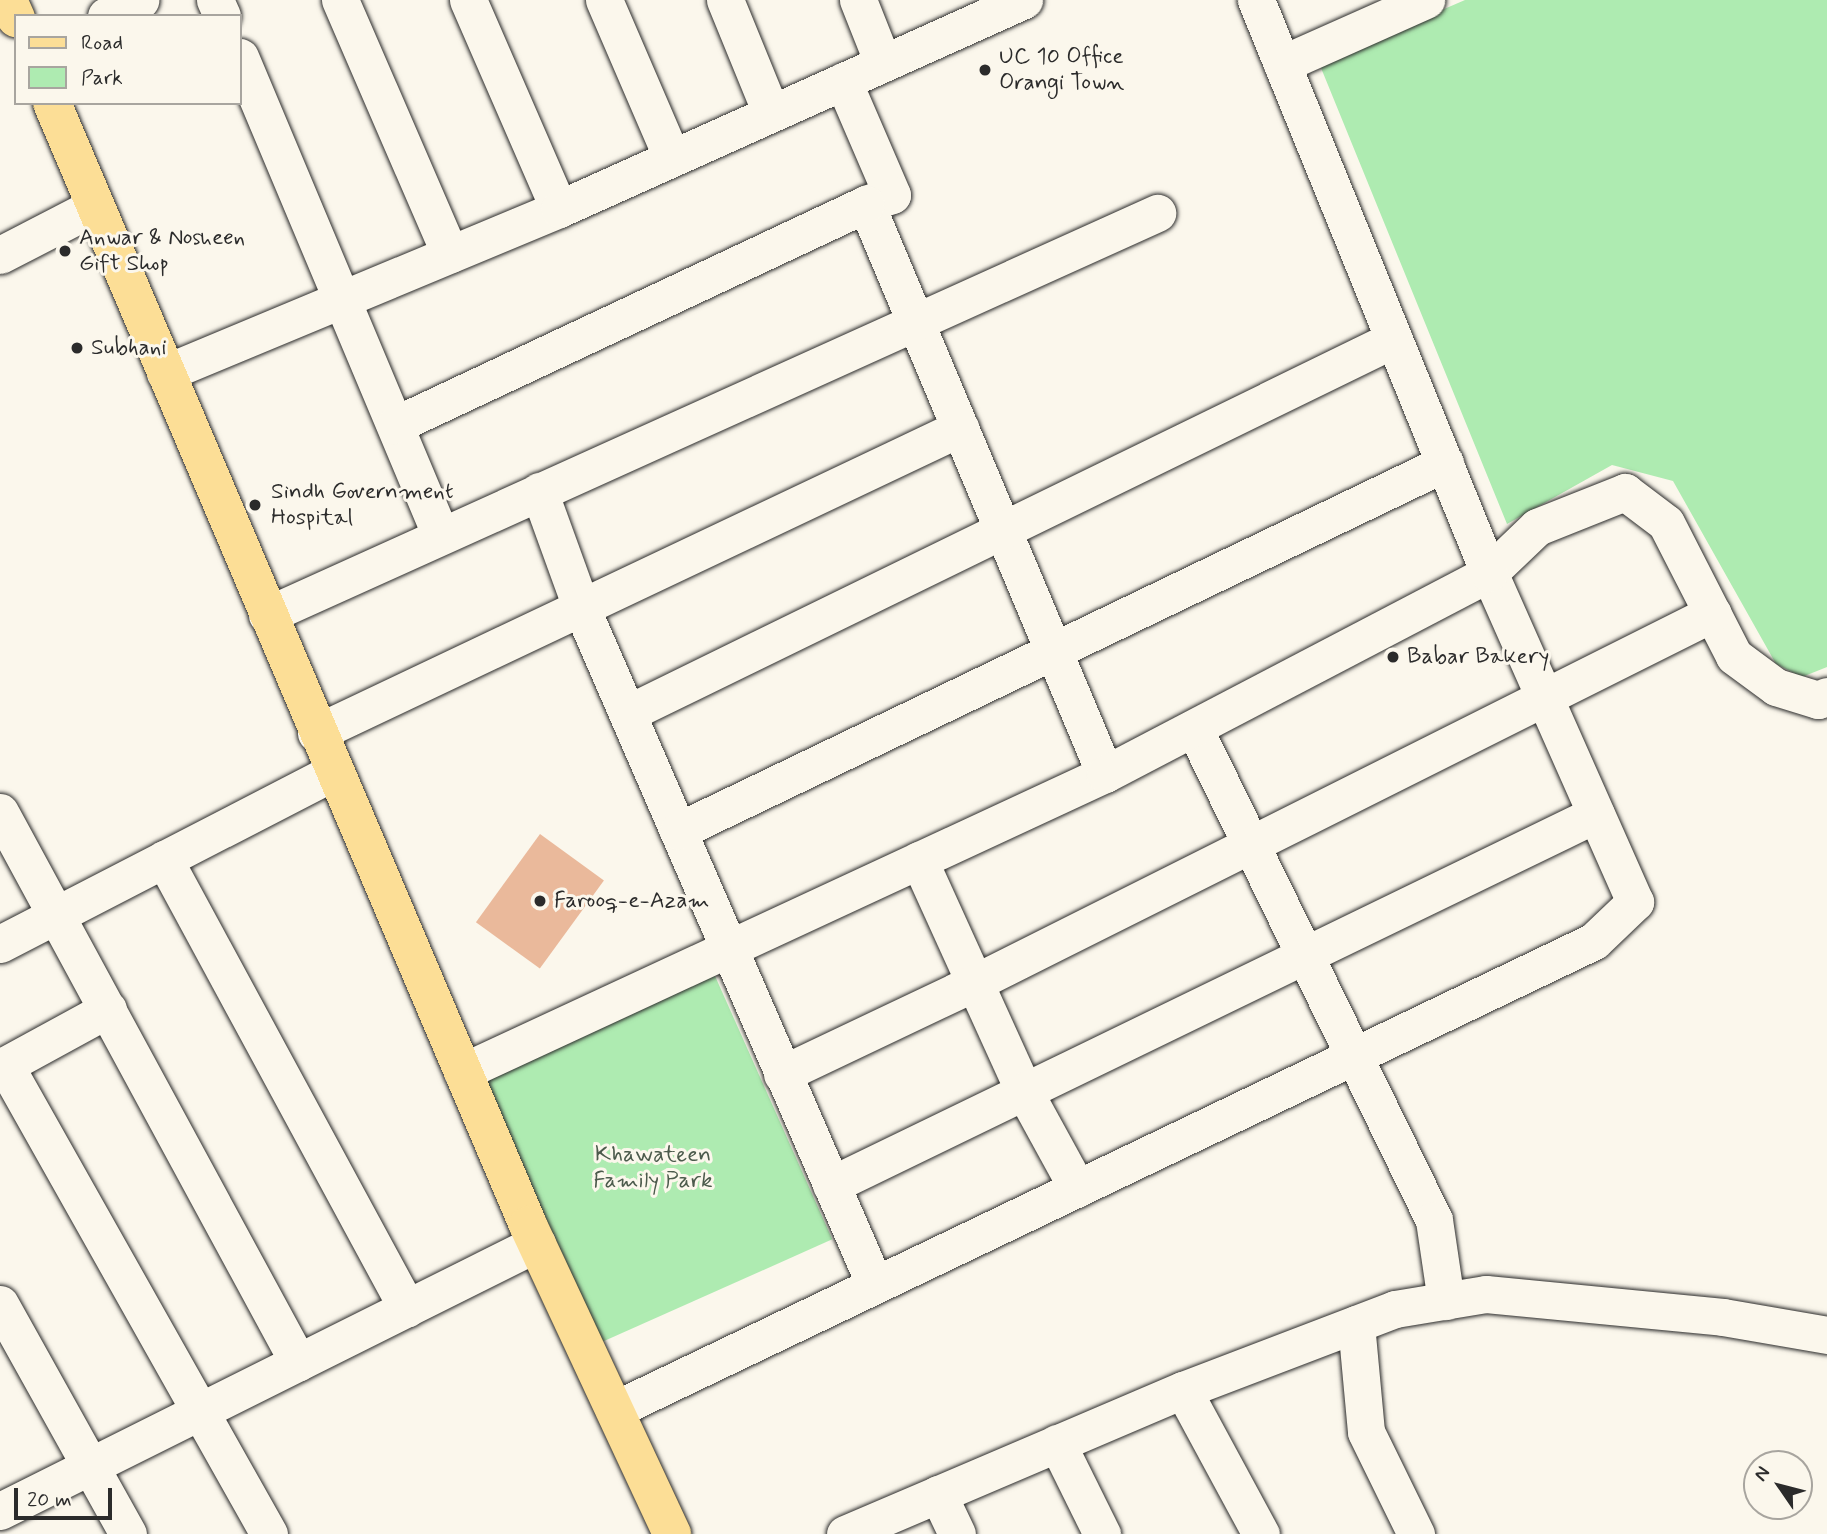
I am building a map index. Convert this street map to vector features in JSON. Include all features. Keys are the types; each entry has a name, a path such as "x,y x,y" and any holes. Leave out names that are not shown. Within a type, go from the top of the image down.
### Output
{"main road":[{"path":"53,105 316,733 462,1072 537,1243 672,1534"}],"street":[{"path":"110,14 140,0"},
{"path":"340,0 450,254"},
{"path":"468,0 559,209"},
{"path":"604,0 672,158"},
{"path":"725,0 771,113"},
{"path":"858,0 883,63"},
{"path":"165,373 559,209 883,63 982,9 1024,0"},
{"path":"614,1410 1594,941 1635,902 1489,573 1256,0"},
{"path":"1282,64 1419,1"},
{"path":"242,62 344,299 441,536"},
{"path":"396,425 866,204 892,195 843,81"},
{"path":"866,204 1105,774"},
{"path":"0,255 95,206"},
{"path":"267,615 915,320 1157,213"},
{"path":"630,712 1394,339"},
{"path":"316,733 960,428"},
{"path":"678,831 1445,463"},
{"path":"539,491 582,607 630,712 727,949 875,1285"},
{"path":"462,1072 1105,774 1489,573 1537,527 1625,492 1667,523 1734,656 1776,687 1818,700 1827,696"},
{"path":"782,1074 974,984 1713,614"},
{"path":"1194,728 1434,1220 1446,1301"},
{"path":"0,944 333,772"},
{"path":"0,812 299,1362"},
{"path":"831,1185 1596,814"},
{"path":"164,859 407,1308"},
{"path":"919,860 1024,1091 1077,1188"},
{"path":"108,1009 3,1067 269,1534"},
{"path":"0,1511 199,1409 537,1243"},
{"path":"845,1534 1183,1390 1395,1309 1486,1294 1723,1317 1827,1335"},
{"path":"0,1304 128,1534"},
{"path":"1356,1324 1366,1432 1416,1534"},
{"path":"1183,1390 1261,1534"},
{"path":"1057,1443 1102,1534"},
{"path":"938,1494 957,1534"}],"green space":[{"path":"1465,0 1827,0 1827,667 1802,677 1776,664 1673,481 1612,465 1507,524 1319,63"},
{"name":"Khawateen Family Park","path":"707,958 832,1239 586,1349 460,1068"}],"building":[{"name":"Farooq-e-Azam","path":"540,834 604,880 540,969 476,922"}],"place":[{"name":"UC 10 Office Orangi Town","path":"985,70"},
{"name":"Anwar & Nosheen Gift Shop","path":"65,251"},
{"name":"Subhani","path":"77,348"},
{"name":"Sindh Government Hospital","path":"255,505"},
{"name":"Babar Bakery","path":"1393,657"},
{"name":"Farooq-e-Azam","path":"540,901"}]}
